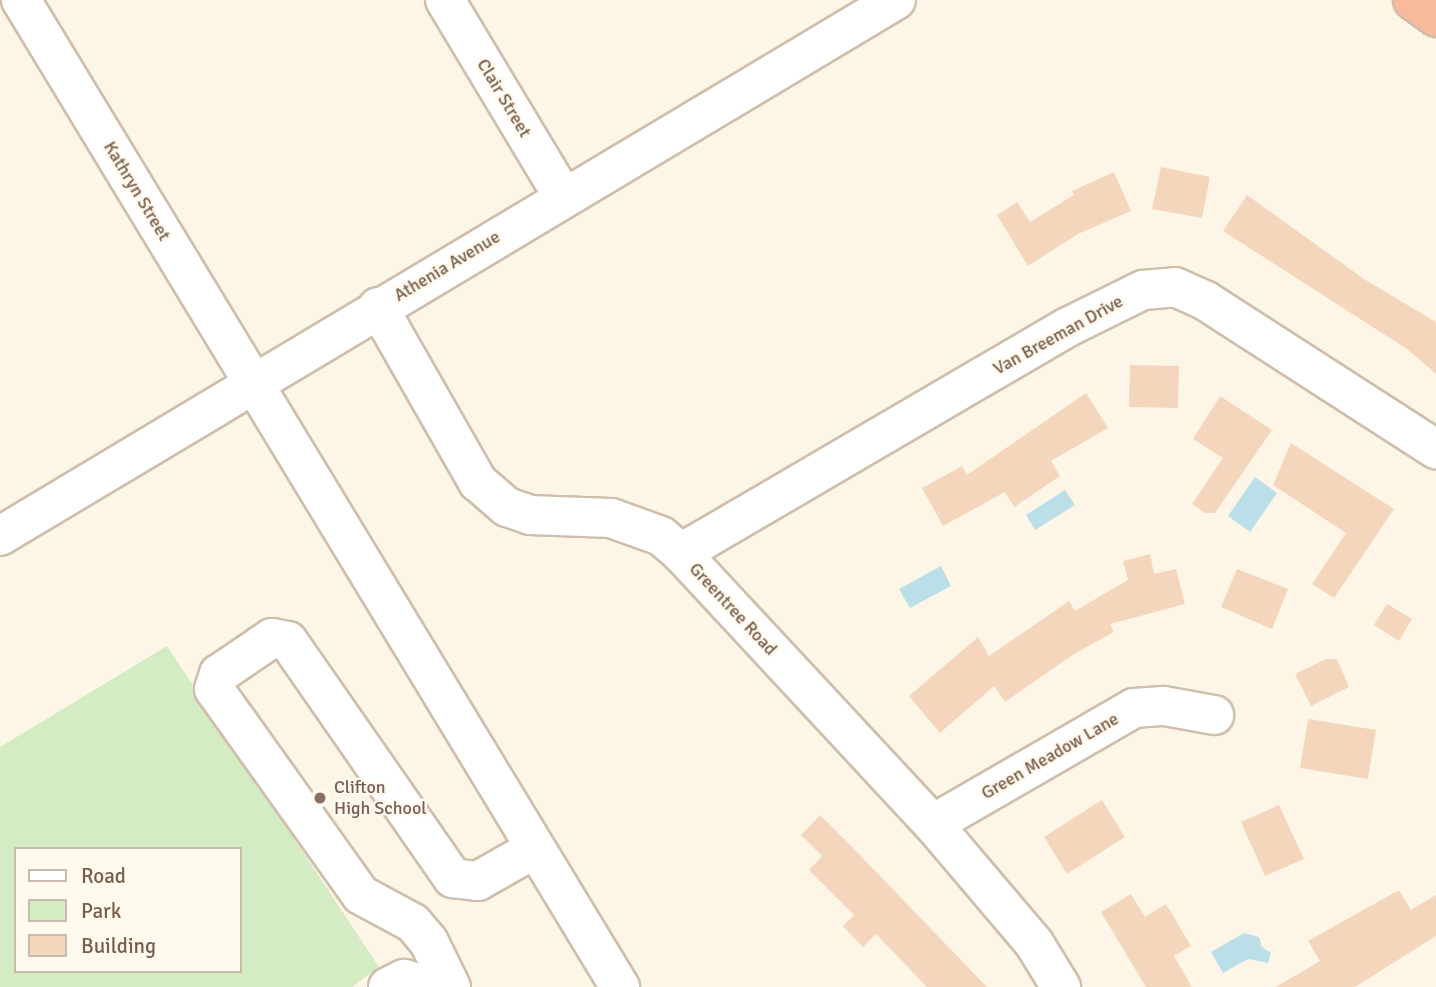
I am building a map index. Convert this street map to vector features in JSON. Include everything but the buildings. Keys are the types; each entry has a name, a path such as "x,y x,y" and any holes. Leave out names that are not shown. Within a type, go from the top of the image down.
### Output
{"highway":[{"path":"1413,0 1436,17"}],"street":[{"name":"Kathryn Street","path":"22,0 620,987"},
{"name":"Clair Street","path":"445,0 562,197"},
{"name":"Athenia Avenue","path":"0,536 881,4"},
{"name":"Van Breeman Drive","path":"681,552 1069,327 1143,289 1175,287 1206,301 1436,449"},
{"name":"Greentree Road","path":"378,307 458,455 478,482 507,508 530,515 611,518 661,536 681,552 933,824 1034,943 1061,987"},
{"path":"451,987 429,942 413,923 361,895 214,689 219,674 272,639 288,640 453,878 478,881 534,849"},
{"name":"Green Meadow Lane","path":"933,824 1134,708 1164,706 1214,715"},
{"path":"388,987 404,979 430,987"}],"green space":[{"path":"167,646 379,967 352,987 0,987 0,747"}],"water":[{"path":"1255,477 1277,493 1250,532 1228,516"},
{"path":"1065,490 1075,505 1035,530 1026,515"},
{"path":"941,566 951,586 910,608 899,589"},
{"path":"1244,933 1259,937 1262,947 1271,953 1268,963 1248,959 1223,973 1211,952"}],"place":[{"name":"Clifton High School","path":"320,798"}]}
